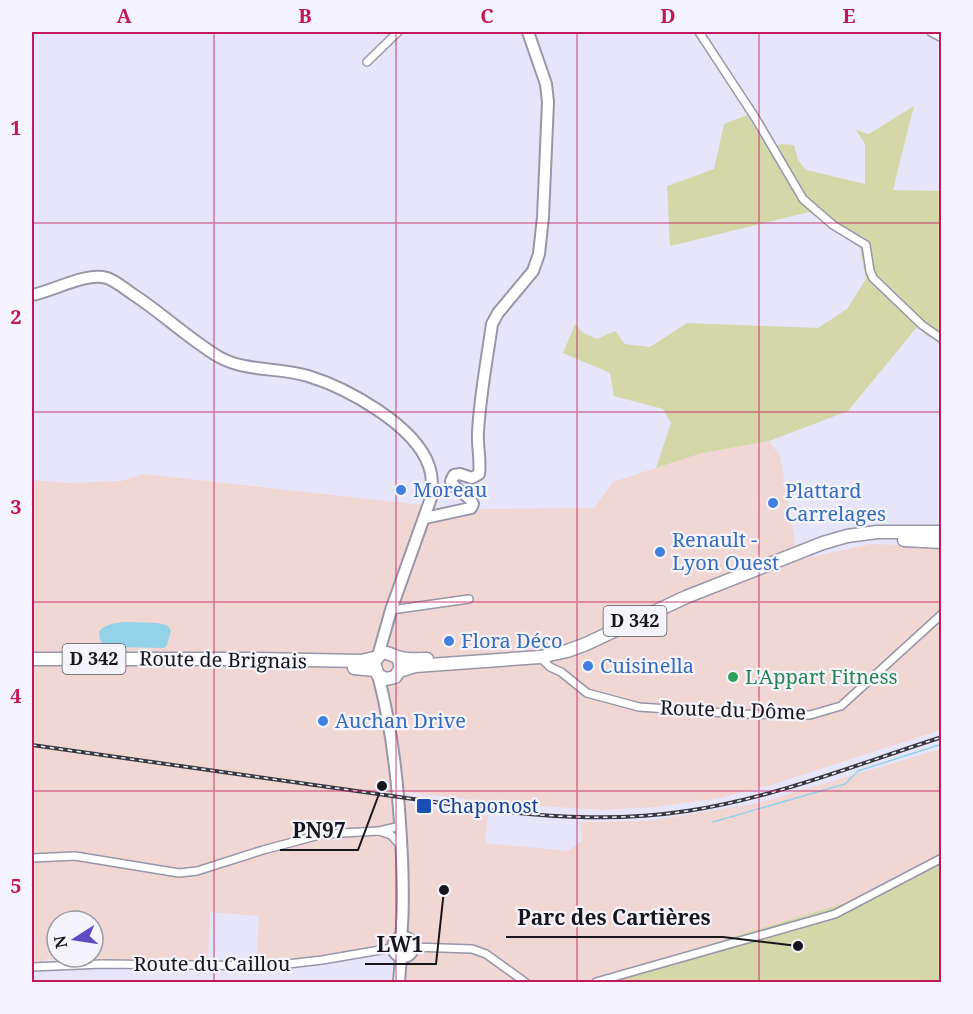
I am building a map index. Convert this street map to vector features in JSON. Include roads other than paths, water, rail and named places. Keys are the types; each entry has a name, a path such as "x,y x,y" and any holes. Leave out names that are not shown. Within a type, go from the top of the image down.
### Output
{"main road":[{"name":"D 342","path":"396,675 415,666 540,657 557,653 586,644 686,597 823,543 847,536 877,532 942,532"},
{"name":"D 342","path":"799,553 878,540 942,542"},
{"path":"385,653 395,655 401,664 396,675 386,679 376,672 375,663 378,656 385,653"},
{"name":"D 342","path":"395,655 463,661"},
{"name":"Route de Brignais","path":"32,659 361,661 378,656"},
{"name":"Route de Brignais","path":"32,665 363,668 376,672"}],"street":[{"path":"368,62 398,32"},
{"path":"424,518 471,508 473,504 472,500 455,488 451,481 454,475 460,474 472,478 479,474 477,444 480,404 492,324 498,313 533,271 539,254 543,217 548,102 546,84 528,32"},
{"path":"699,32 756,119 803,199 833,225 866,245 873,278 922,325 942,339"},
{"path":"931,32 942,38"},
{"path":"32,295 89,277 106,278 165,317 220,358 242,366 307,375 344,391 393,419 424,453 432,475 431,498 391,610 378,656"},
{"path":"391,610 469,599"},
{"name":"Route du Dôme","path":"540,657 550,667 561,672 587,693 639,707 740,714 810,715 841,706 942,614"},
{"path":"384,636 395,655"},
{"path":"557,653 555,666 561,672"},
{"path":"376,672 384,697 405,807 406,863 401,937"},
{"path":"384,697 396,675"},
{"path":"396,768 404,873"},
{"path":"32,858 75,856 179,873 197,871 322,834 380,831 401,826"},
{"path":"380,831 391,835 401,846"},
{"path":"596,982 835,914 942,858"},
{"path":"401,937 409,939 413,947 408,956 401,957 395,954 392,948 394,942 401,937"},
{"path":"413,947 472,949 486,954 525,982"},
{"name":"Route du Caillou","path":"32,967 102,964 271,966 305,963 392,948"},
{"path":"399,982 401,957"}],"water":[{"path":"157,623 167,625 171,631 164,648 111,647 103,645 100,639 99,631 111,624"}],"waterway":[{"path":"713,822 845,784 858,771 942,744"}],"railway":[{"path":"32,745 491,810 540,815 613,817 687,811 752,798 942,737"}],"place":[{"name":"Moreau","path":"401,490"},
{"name":"Plattard Carrelages","path":"773,503"},
{"name":"Renault - Lyon Ouest","path":"660,552"},
{"name":"Flora Déco","path":"449,641"},
{"name":"Cuisinella","path":"588,666"},
{"name":"L'Appart Fitness","path":"733,677"},
{"name":"Auchan Drive","path":"323,721"},
{"name":"PN97","path":"382,786"},
{"name":"Chaponost","path":"424,806"},
{"name":"LW1","path":"444,890"},
{"name":"Parc des Cartières","path":"798,946"}]}
